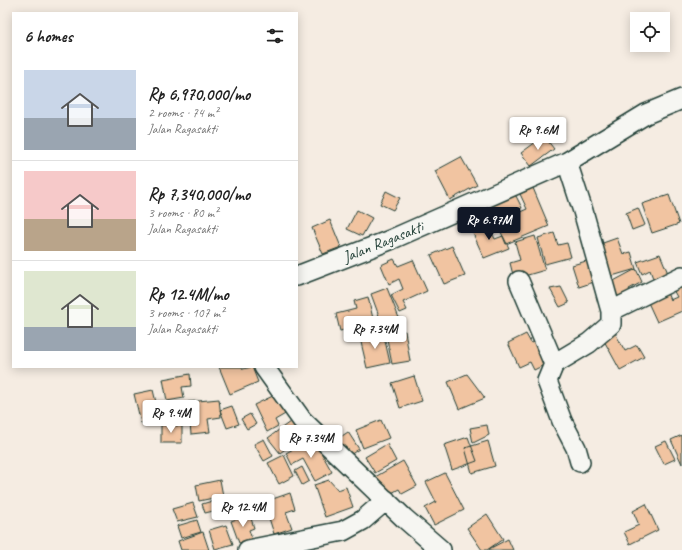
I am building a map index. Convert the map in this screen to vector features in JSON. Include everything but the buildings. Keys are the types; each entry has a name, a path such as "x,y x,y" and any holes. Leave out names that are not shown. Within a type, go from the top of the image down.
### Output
{"street":[{"name":"Jalan Ragasakti","path":"298,276 390,240 567,162 646,114 682,99"},
{"path":"567,162 583,211 611,311 611,324 589,343 554,364 547,381 562,421 576,448 580,462"},
{"path":"611,311 682,276"},
{"path":"519,280 554,364"},
{"path":"265,368 302,420 441,550"},
{"path":"248,550 343,531 364,520 386,500"}]}
